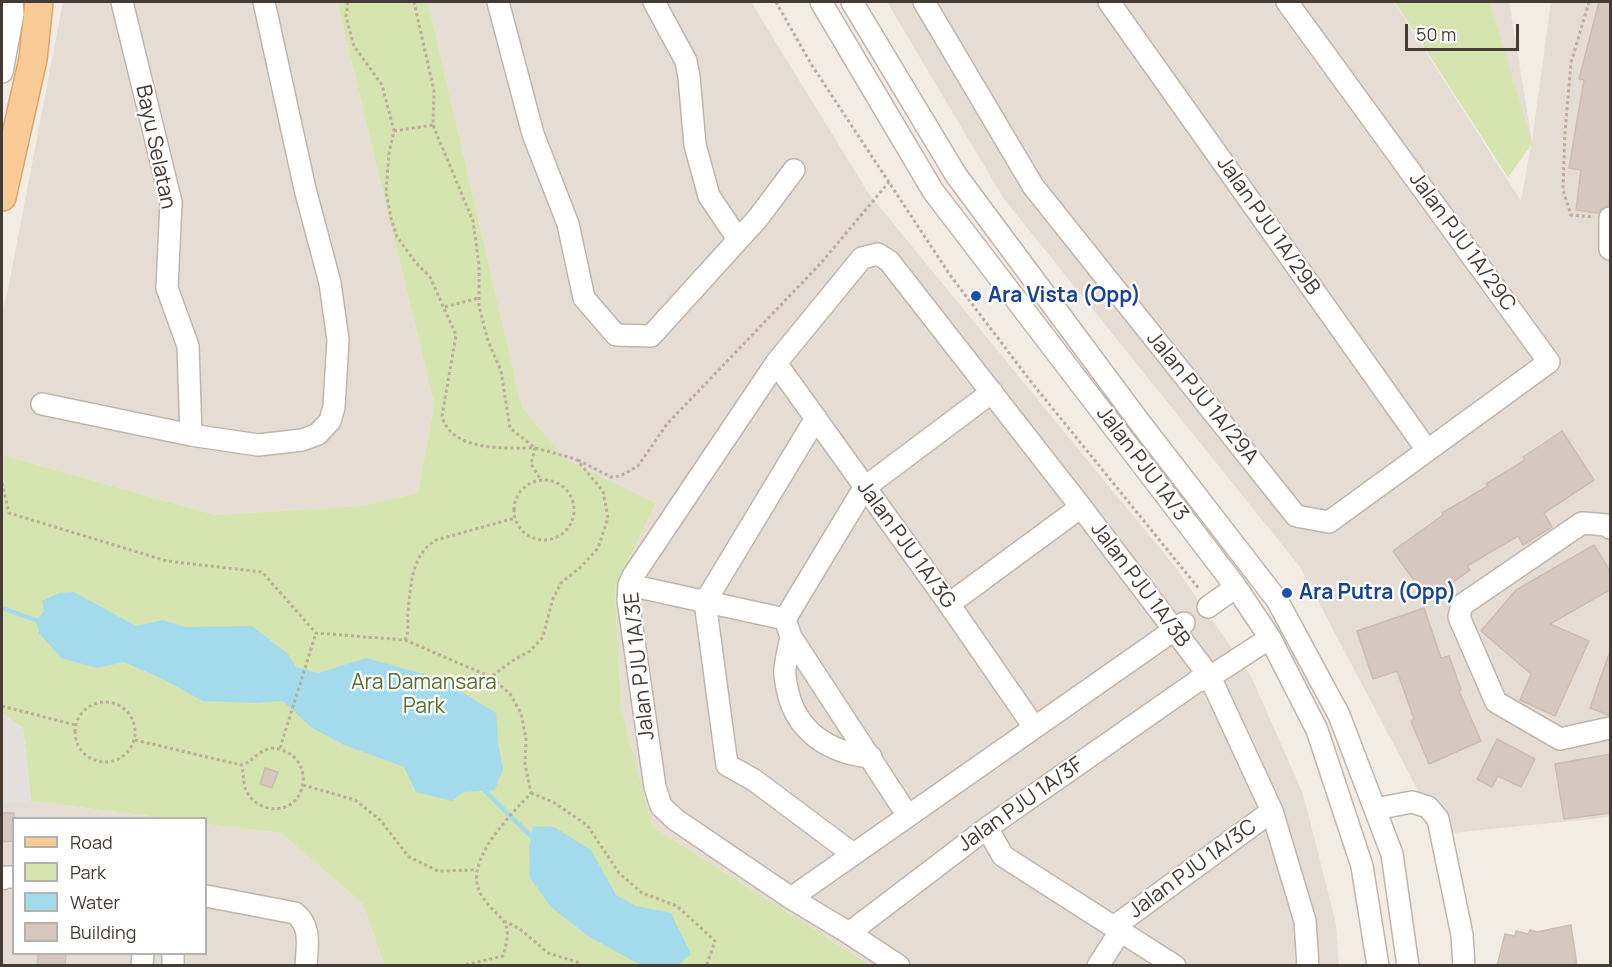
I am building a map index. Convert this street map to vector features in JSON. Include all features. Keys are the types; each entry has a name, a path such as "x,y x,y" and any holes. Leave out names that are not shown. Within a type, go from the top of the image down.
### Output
{"main road":[{"path":"2,197 33,59 39,2"}],"street":[{"path":"2,72 13,14 12,2"},
{"name":"Bayu Selatan","path":"122,2 171,202 167,288 188,346 191,435"},
{"path":"42,404 191,435 258,445 302,441 318,434 330,421 334,407 338,340 330,283 305,189 264,2"},
{"path":"498,2 533,134 568,224 584,298 616,335 651,336 758,218 794,170"},
{"path":"654,2 686,61 695,145 709,196 738,239"},
{"name":"Jalan PJU 1A/3","path":"821,2 933,191 1236,587 1266,632 1317,730 1362,866 1378,966"},
{"name":"Jalan PJU 1A/3","path":"852,2 956,175 1138,420 1277,600 1339,715 1392,854 1407,966"},
{"name":"Jalan PJU 1A/29A","path":"924,2 1033,186 1296,516 1329,522 1427,450"},
{"name":"Jalan PJU 1A/29B","path":"1109,2 1427,450"},
{"name":"Jalan PJU 1A/29C","path":"1287,2 1549,362 1427,450"},
{"path":"1610,218 1611,249"},
{"name":"Jalan PJU 1A/3E","path":"878,254 862,258 776,363 633,576 629,585 628,600 655,787 661,806 675,820 791,898 899,966"},
{"name":"Jalan PJU 1A/3B","path":"878,254 889,261 1081,507 1179,626 1272,811 1305,921 1308,966"},
{"name":"Jalan PJU 1A/3G","path":"776,363 1034,727"},
{"path":"871,757 836,750 800,722 790,703 784,671 788,628 864,488 992,392"},
{"path":"816,418 705,602 727,765 754,780 854,854"},
{"path":"949,604 1081,507"},
{"path":"1611,528 1607,525 1582,523 1462,605 1459,617 1496,702 1560,739 1611,728"},
{"path":"629,585 705,602 788,628 908,816"},
{"path":"1210,606 1236,587"},
{"path":"791,898 1179,626"},
{"name":"Jalan PJU 1A/3F","path":"849,933 987,828 1266,632"},
{"path":"1375,809 1412,802 1428,807 1438,819 1462,935 1464,966"},
{"name":"Jalan PJU 1A/3C","path":"1118,928 1272,811"},
{"path":"987,828 1003,856 1175,966"},
{"path":"207,896 296,913 307,928 306,966"},
{"path":"1098,966 1118,928"}],"path":[{"path":"348,2 346,17 354,46 382,85 394,131 389,153 386,192 397,237 416,263 430,277 456,335 442,416 445,428 461,440 500,448 535,448 576,459 611,477 620,476 638,466 666,424 821,264 889,181"},
{"path":"414,2 434,91 433,125 473,221 479,265 479,306 488,341 501,371 510,428 535,448"},
{"path":"776,2 812,64 950,275 1032,383 1210,606"},
{"path":"1589,2 1571,63 1563,190 1571,215 1610,218"},
{"path":"394,131 433,125"},
{"path":"445,307 479,298"},
{"path":"535,448 531,464 541,480"},
{"path":"491,677 530,651 543,637 552,602 561,583 582,566 598,548 608,518 603,491 576,459"},
{"path":"541,480 559,484 567,490 572,498 574,517 570,527 563,534 543,541 533,539 524,533 515,519 514,504 524,488 541,480"},
{"path":"2,483 9,513 167,561 262,572 316,633 405,640 491,677 510,694 521,713 526,740 525,764 531,793"},
{"path":"405,640 410,628 408,615 416,560 425,546 436,540 515,519"},
{"path":"280,749 316,633"},
{"path":"112,702 128,711 133,720 135,740 124,756 115,761 94,760 79,746 75,736 76,726 79,717 93,704 112,702"},
{"path":"2,706 76,726"},
{"path":"135,740 241,765 248,763 261,751 280,749 289,752 302,766 303,785 300,795 292,803 283,807 273,809 263,807 247,793 241,765"},
{"path":"303,785 355,800 380,820 409,857 438,871 476,870"},
{"path":"531,793 487,845 476,870 480,894 504,921 520,929 548,953 580,963 581,966"},
{"path":"531,793 553,802 587,825 619,873 642,893 677,906 715,941 707,964 711,966"},
{"path":"460,966 503,956 509,936 504,921"}],"shaded area":[{"path":"63,2 337,2 434,404 418,493 360,506 216,515 2,455 2,312"},
{"path":"428,2 751,2 869,194 1176,568 1251,676 1303,794 1336,924 1339,965 870,965 652,826 621,706 615,588 656,503 564,458 522,407"},
{"path":"887,2 1394,2 1521,201 1531,145 1508,177 1395,2 1509,2 1532,141 1551,2 1610,2 1610,817 1441,834 1300,567 1004,199"},
{"path":"2,713 23,728 31,801 2,802"},
{"path":"31,801 158,817 12,817 12,955 207,955 207,824 281,833 363,904 384,965 2,965 2,802"}],"green space":[{"name":"Ara Damansara Park","path":"337,2 428,2 522,407 564,458 656,503 615,588 621,706 652,826 870,965 384,965 363,904 281,833 207,824 207,817 158,817 31,801 23,728 2,713 2,455 216,515 360,506 418,493 434,404"},
{"path":"1395,2 1490,2 1532,144 1508,177"}],"water":[{"path":"74,592 136,626 163,620 185,627 252,626 288,654 296,667 318,673 366,658 441,679 496,713 503,769 495,790 464,792 452,801 416,792 404,767 344,745 312,728 283,701 256,703 203,701 161,678 124,662 97,668 61,658 39,633 36,621 44,611 42,601 59,593"},
{"path":"533,826 554,827 591,850 616,895 636,906 671,913 691,954 678,965 641,965 588,936 552,908 530,878 529,849"}],"building":[{"path":"1599,2 1611,2 1611,188 1608,206 1603,207 1598,213 1576,210 1581,170 1569,168 1584,80 1579,79"},
{"path":"1562,431 1594,480 1544,513 1552,527 1523,545 1518,536 1467,566 1470,570 1428,600 1393,551 1443,515 1442,513 1488,486 1486,484 1525,460 1523,457"},
{"path":"1594,545 1611,573 1611,589 1550,624 1589,641 1555,716 1520,700 1531,674 1481,631 1516,590"},
{"path":"1424,608 1441,658 1449,656 1461,690 1459,691 1481,741 1429,764 1411,721 1414,719 1397,671 1373,679 1357,631"},
{"path":"1609,654 1611,654 1611,716 1590,708"},
{"path":"1497,739 1535,759 1521,787 1498,776 1492,787 1477,779"},
{"path":"1611,754 1611,813 1564,819 1555,764"},
{"path":"265,768 278,772 272,788 260,784"},
{"path":"2,813 14,813 12,841 2,842"},
{"path":"1571,925 1577,966 1497,966 1505,934 1515,936 1516,931 1528,934 1530,930 1537,932"},
{"path":"38,955 66,955 65,966 37,966"}],"waterway":[{"path":"2,608 41,622"},
{"path":"482,788 534,839"}],"place":[{"name":"Ara Vista (Opp)","path":"976,296"},
{"name":"Ara Putra (Opp)","path":"1287,593"}]}
